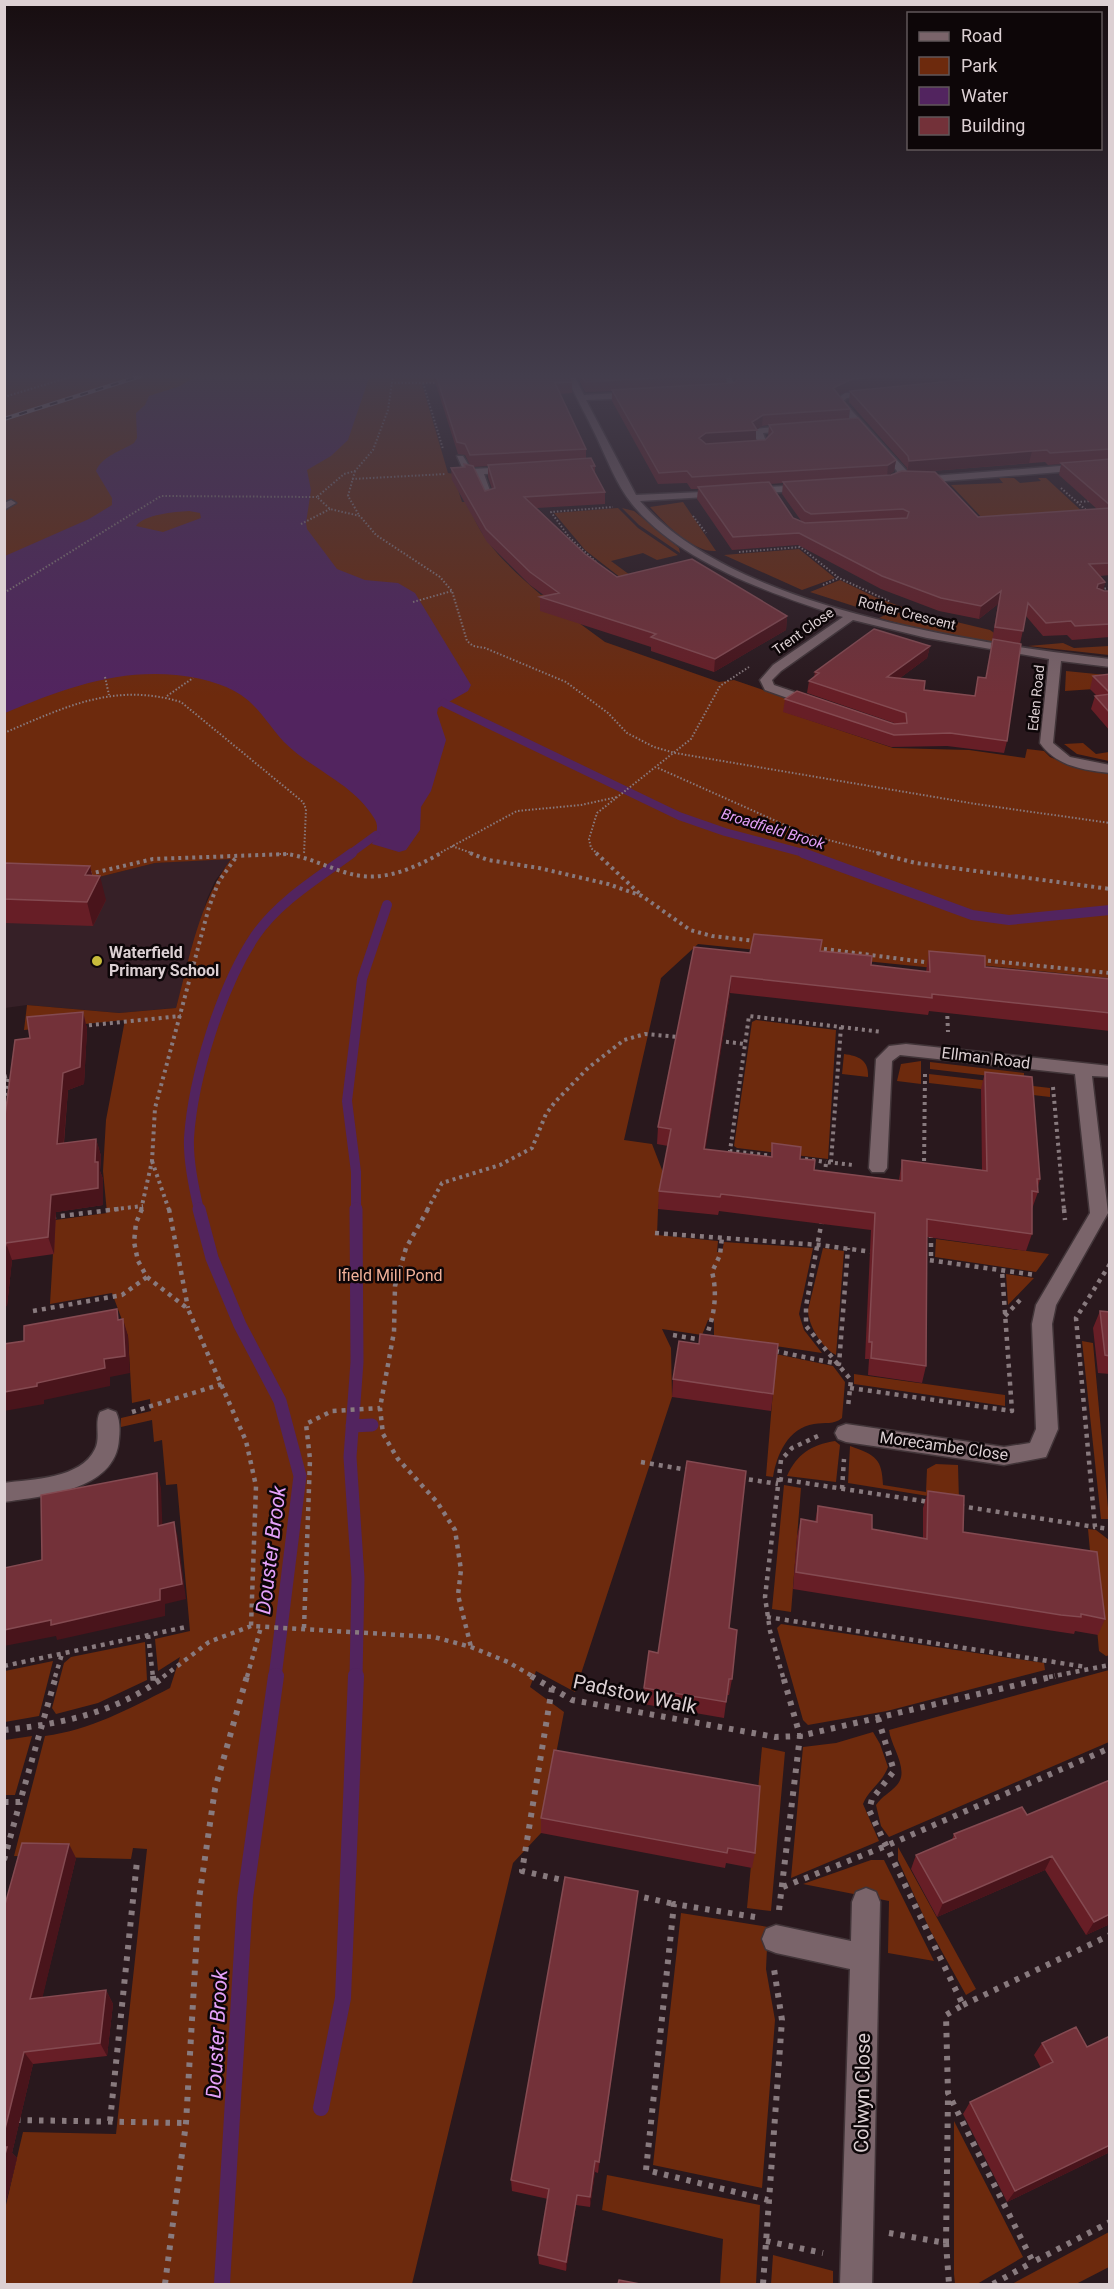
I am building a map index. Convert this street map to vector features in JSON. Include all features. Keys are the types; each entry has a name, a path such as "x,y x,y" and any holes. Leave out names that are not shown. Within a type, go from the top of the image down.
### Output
{"street":[{"path":"482,482 488,499"},
{"name":"Rother Crescent","path":"624,482 634,498 665,530 707,558 783,593 853,615 946,639 1055,657 1110,663"},
{"path":"871,483 878,482"},
{"path":"634,498 816,487"},
{"path":"772,490 781,503"},
{"path":"692,562 707,558"},
{"name":"Trent Close","path":"830,708 785,693 765,683 777,668 853,615"},
{"name":"Eden Road","path":"1055,657 1047,742 1056,754 1066,759 1110,769"},
{"name":"Ellman Road","path":"878,1168 882,1077 884,1059 888,1054 906,1049 1110,1072"},
{"name":"Morecambe Close","path":"846,1433 1004,1456 1038,1451 1047,1429 1042,1324 1046,1305 1099,1214 1083,1069"},
{"path":"4,1493 63,1481 90,1470 101,1460 107,1448 108,1418"},
{"name":"Colwyn Close","path":"856,2284 866,1902"},
{"path":"776,1930 865,1958"}],"path":[{"path":"4,593 161,496 316,497 334,482"},
{"path":"351,482 348,496 360,516 376,535 440,577 452,591 464,636 473,646 485,648 566,682 608,713 627,733 654,747 675,753 922,793 976,804 1110,823"},
{"path":"598,564 569,537 551,512 619,507 606,482"},
{"path":"1054,482 1091,515 1079,516"},
{"path":"316,497 330,509 360,516"},
{"path":"1076,502 1091,501"},
{"path":"579,503 582,509"},
{"path":"301,524 330,509"},
{"path":"795,541 830,572 898,605"},
{"path":"1091,590 1110,588"},
{"path":"413,602 452,591"},
{"path":"759,941 712,936 690,930 642,896 591,848 587,839 597,813 658,768 691,739 704,719 711,699 720,686 752,665 775,672"},
{"path":"105,678 109,695"},
{"path":"166,696 193,678"},
{"path":"4,733 72,705 109,695 139,692 166,696 181,702 303,802 306,809 304,855"},
{"path":"658,768 806,834 916,863 1110,888"},
{"path":"86,875 153,859 304,855 346,873 366,877 399,872 511,813 539,806 594,803 617,797"},
{"path":"452,846 488,860 539,868 642,896"},
{"path":"188,1309 147,1277 138,1261 134,1242 136,1223 143,1206 152,1161 155,1108 182,1016 213,893 237,856"},
{"path":"806,946 900,957 933,964"},
{"path":"969,959 1110,973"},
{"path":"947,1004 948,1039"},
{"path":"76,1027 182,1016"},
{"path":"783,1157 730,1151 749,1017 841,1027 831,1162"},
{"path":"471,1647 458,1595 461,1570 455,1530 437,1502 398,1459 383,1434 380,1408 394,1332 395,1286 406,1248 442,1183 511,1160 534,1147 547,1111 570,1083 612,1047 630,1036 646,1033 690,1038"},
{"path":"712,1040 745,1044"},
{"path":"924,1174 925,1051"},
{"path":"4,1100 6,1077 16,1075"},
{"path":"1053,1086 1066,1229"},
{"path":"794,1158 826,1162"},
{"path":"4,1730 42,1726 85,1716 120,1703 154,1684 209,1642 251,1626 256,1486 246,1441 188,1309 171,1219 160,1177 152,1161"},
{"path":"46,1217 143,1206"},
{"path":"822,1211 820,1245 804,1313 806,1328 850,1380 842,1488"},
{"path":"655,1233 820,1245 884,1253"},
{"path":"705,1340 711,1325 716,1287 712,1272 720,1255 722,1237"},
{"path":"838,1364 848,1248"},
{"path":"919,1258 1039,1276 1005,1316"},
{"path":"1095,1527 1076,1318 1110,1264"},
{"path":"850,1388 1012,1411 1002,1271"},
{"path":"33,1311 122,1295 147,1277"},
{"path":"1024,1296 1076,1318"},
{"path":"673,1335 716,1342"},
{"path":"771,1350 814,1357 838,1364"},
{"path":"108,1418 222,1384"},
{"path":"304,1628 304,1557 309,1513 310,1459 306,1424 316,1414 336,1409 380,1408"},
{"path":"763,2284 782,2020 773,1965 800,1736 767,1617 765,1597 781,1460 792,1448 818,1435 846,1433"},
{"path":"641,1462 698,1471"},
{"path":"732,1477 842,1488 934,1502"},
{"path":"957,1506 1110,1529"},
{"path":"767,1617 1088,1668"},
{"name":"Padstow Walk","path":"251,1626 434,1637 471,1647 508,1662 572,1700 776,1737 800,1736 1088,1668 1110,1665"},
{"path":"4,1666 186,1627"},
{"path":"165,2284 186,2123 199,1899 212,1809 215,1789 261,1628"},
{"path":"148,1635 154,1684"},
{"path":"4,1860 62,1654"},
{"path":"552,1688 522,1871 580,1884"},
{"path":"878,1718 894,1770 887,1784 873,1795 869,1810 963,2005"},
{"path":"783,1887 886,1846 1110,1748"},
{"path":"4,1802 20,1802"},
{"path":"110,2121 137,1861"},
{"path":"627,1894 776,1930"},
{"path":"674,1904 646,2170 768,2200"},
{"path":"946,2243 948,2094 946,2015 1110,1935"},
{"path":"948,2094 1033,2262"},
{"path":"6,2120 186,2123"},
{"path":"993,2284 1110,2222"}],"shaded area":[{"name":"Waterfield Primary School","path":"232,858 215,881 207,899 176,1008 119,1013 27,1005 5,1008 5,880 87,880 155,863"}],"green space":[{"name":"Ifield Mill Pond","path":"4,482 456,482 462,502 468,502 473,517 488,542 541,595 605,580 575,620 605,642 719,682 734,680 789,699 785,712 893,748 969,750 1025,758 1027,749 1044,751 1050,757 1077,768 1109,774 1109,978 959,963 944,969 698,944 661,978 624,1140 652,1144 664,1175 658,1209 657,1235 718,1241 717,1252 722,1252 724,1242 813,1248 799,1314 804,1330 822,1353 714,1337 714,1320 708,1320 702,1335 662,1329 671,1348 672,1397 575,1692 536,1671 530,1687 564,1712 541,1833 513,1863 412,2284 5,2284 5,2209 23,2132 116,2134 147,1849 133,1848 131,1859 14,1856 45,1736 94,1724 170,1688 180,1657 158,1671 155,1639 190,1631 177,1484 166,1485 162,1440 154,1442 152,1420 121,1427 121,1418 151,1411 150,1399 132,1403 128,1336 112,1293 50,1304 55,1220 107,1213 103,1171 106,1120 125,1020 24,1030 27,1005 119,1013 176,1008 203,912 211,893 231,859 155,863 87,880 5,880"},
{"path":"1050,482 1085,514 985,521 951,485"},
{"path":"683,502 716,551 698,547 689,542 650,507"},
{"path":"618,508 638,528 678,555 657,560 643,553 611,561 630,575 621,578 585,550 554,513"},
{"path":"622,508 634,511 679,548 680,553 639,525"},
{"path":"799,549 835,578 802,590 724,555"},
{"path":"840,580 875,597 913,611 866,610 810,592"},
{"path":"889,613 919,613 990,630 1012,646 939,634 879,618"},
{"path":"1063,643 1074,648 1109,646 1109,655 1028,646"},
{"path":"1066,671 1106,675 1109,688 1065,691"},
{"path":"1083,743 1096,754 1109,752 1109,761 1077,754 1064,744"},
{"path":"756,1020 836,1030 828,1159 734,1146 752,1022"},
{"path":"844,1054 862,1060 867,1067 868,1077 842,1074"},
{"path":"921,1061 921,1084 897,1081 901,1064"},
{"path":"930,1062 1024,1073 1024,1080 930,1069"},
{"path":"929,1074 1050,1088 1050,1097 929,1083"},
{"path":"936,1239 1049,1254 1036,1272 935,1257"},
{"path":"823,1248 844,1251 836,1355 821,1342 813,1329 808,1310"},
{"path":"1006,1274 1034,1278 1008,1305"},
{"path":"1082,1341 1093,1343 1109,1519 1101,1519"},
{"path":"776,1354 833,1366 845,1382 842,1418 833,1422 805,1426 791,1436 777,1460 773,1477 766,1476"},
{"path":"854,1374 1005,1395 1005,1406 854,1384"},
{"path":"835,1441 840,1445 836,1482 787,1476 800,1456 819,1445"},
{"path":"850,1446 876,1459 881,1469 883,1485 926,1492 927,1469 936,1464 958,1465 959,1501 848,1483"},
{"path":"784,1485 801,1488 791,1612 772,1609"},
{"path":"1088,1529 1096,1530 1109,1540 1110,1655 1106,1656 1099,1651"},
{"path":"781,1624 1044,1663 1045,1670 887,1711 808,1725 803,1720 777,1628"},
{"path":"145,1642 147,1680 98,1703 56,1714 52,1708 64,1663 71,1657"},
{"path":"53,1661 39,1716 5,1722 5,1671"},
{"path":"1109,1670 1109,1742 889,1837 881,1826 876,1805 897,1785 902,1772 889,1730"},
{"path":"873,1732 888,1767 863,1804 879,1841 791,1878 803,1747 836,1743"},
{"path":"32,1736 15,1795 5,1795 5,1740"},
{"path":"762,1747 785,1752 771,1911 747,1908"},
{"path":"898,1847 976,1989 966,1995 930,1930 898,1860"},
{"path":"871,1860 884,1860 934,1961 888,1953 889,1901 803,1884"},
{"path":"681,1913 768,1927 766,1969 775,2020 762,2188 653,2165"},
{"path":"954,2121 1023,2257 977,2284 955,2284"},
{"path":"607,2175 760,2205 756,2284 720,2284 723,2239 602,2210"},
{"path":"1109,2232 1109,2267 1076,2284 1012,2284"},
{"path":"773,2255 833,2271 833,2284 771,2284"}],"water":[{"path":"102,482 309,482 311,490 307,529 337,569 365,580 398,583 415,593 471,685 468,691 438,708 437,713 446,740 431,791 421,807 420,830 406,850 399,852 372,844 377,825 355,795 295,752 247,700 218,684 176,675 131,675 67,689 5,713 5,556 89,519 112,505 112,498","holes":["176,512 200,513 201,518 163,532 136,526 160,514"]}],"building":[{"path":"459,482 481,482 485,491 495,488 493,482 600,482 605,492 524,497 585,554 617,577 692,559 787,616 715,659 651,637 656,634 540,597 559,593 530,572 486,529"},
{"path":"769,482 793,518 805,523 907,518 909,512 903,509 811,514 805,511 783,482 944,482 978,517 1110,508 1110,563 1089,564 1105,582 1098,584 1097,588 1110,591 1110,624 1075,626 1071,621 1046,623 1028,603 1023,631 995,627 1001,591 981,606 941,598 882,576 799,533 733,537 698,487"},
{"path":"1083,482 1110,482 1110,505"},
{"path":"874,629 930,646 887,677 925,681 924,690 975,696 978,677 986,678 993,639 1021,644 1007,741 950,733 894,735 785,699 797,691 894,724 907,723 906,713 809,681 819,673 815,672"},
{"path":"1110,674 1110,693 1093,676"},
{"path":"1110,694 1110,713 1095,696"},
{"path":"4,863 90,866 85,875 100,876 87,902 4,899"},
{"path":"754,934 822,940 820,951 872,956 871,965 930,972 929,951 985,956 985,967 1110,979 1110,1013 932,994 932,998 731,976 704,1149 772,1157 772,1143 801,1147 800,1159 815,1160 814,1170 902,1181 902,1160 987,1171 985,1072 1032,1077 1040,1179 1037,1179 1038,1192 1032,1191 1032,1234 927,1219 926,1366 871,1358 872,1342 869,1342 875,1213 721,1194 720,1197 659,1191 671,1129 658,1127 694,947 750,953"},
{"path":"83,1012 80,1067 63,1073 57,1144 96,1139 95,1162 98,1162 98,1188 51,1195 48,1237 6,1243 4,1254 4,1123 15,1040 30,1038 27,1017"},
{"path":"117,1309 118,1320 123,1319 125,1356 104,1359 105,1368 4,1392 4,1344 24,1341 24,1326"},
{"path":"1100,1311 1110,1312 1110,1356 1105,1355"},
{"path":"700,1334 778,1344 773,1394 673,1379 679,1341 699,1344"},
{"path":"687,1461 746,1471 729,1628 737,1630 732,1679 729,1679 726,1702 644,1688 649,1651 658,1653"},
{"path":"157,1473 158,1526 174,1522 182,1584 160,1589 160,1600 51,1625 51,1620 4,1630 4,1568 42,1560 41,1495"},
{"path":"928,1491 964,1496 963,1532 1097,1552 1105,1619 1081,1614 1081,1617 1061,1615 796,1572 801,1519 817,1522 818,1506 872,1515 872,1529 927,1539"},
{"path":"554,1750 760,1786 755,1853 728,1848 727,1853 541,1818"},
{"path":"1110,1780 1110,1914 1094,1922 1052,1856 943,1903 916,1855 956,1838 954,1834 1022,1807 1027,1815"},
{"path":"22,1843 69,1844 30,1999 106,1990 100,2043 24,2052 4,2133 4,1908"},
{"path":"565,1877 638,1891 599,2162 595,2161 590,2197 577,2195 566,2262 538,2255 549,2189 511,2180"},
{"path":"1076,2027 1087,2047 1110,2036 1110,2145 1015,2191 970,2102 1053,2062 1042,2043"},
{"path":"619,2280 640,2284 618,2284"}],"waterway":[{"name":"Broadfield Brook","path":"444,703 679,816 725,832 807,854"},
{"name":"Douster Brook","path":"350,854 376,835"},
{"name":"Douster Brook","path":"199,1210 189,1156 189,1138 196,1088 220,1006 243,957 265,923 287,901 352,853"},
{"name":"Broadfield Brook","path":"803,853 972,915 1009,920 1110,910"},
{"path":"356,1209 356,1172 347,1101 362,979 387,905"},
{"name":"Douster Brook","path":"199,1209 212,1258 240,1325 280,1401 300,1476 275,1677"},
{"path":"352,1426 357,1362 356,1209"},
{"path":"352,1426 372,1425"},
{"path":"352,1426 350,1457 358,1578 356,1677"},
{"name":"Douster Brook","path":"222,2284 245,1898 276,1676"},
{"path":"321,2108 343,1998 356,1676"}],"place":[{"name":"Waterfield Primary School","path":"97,961"}]}
